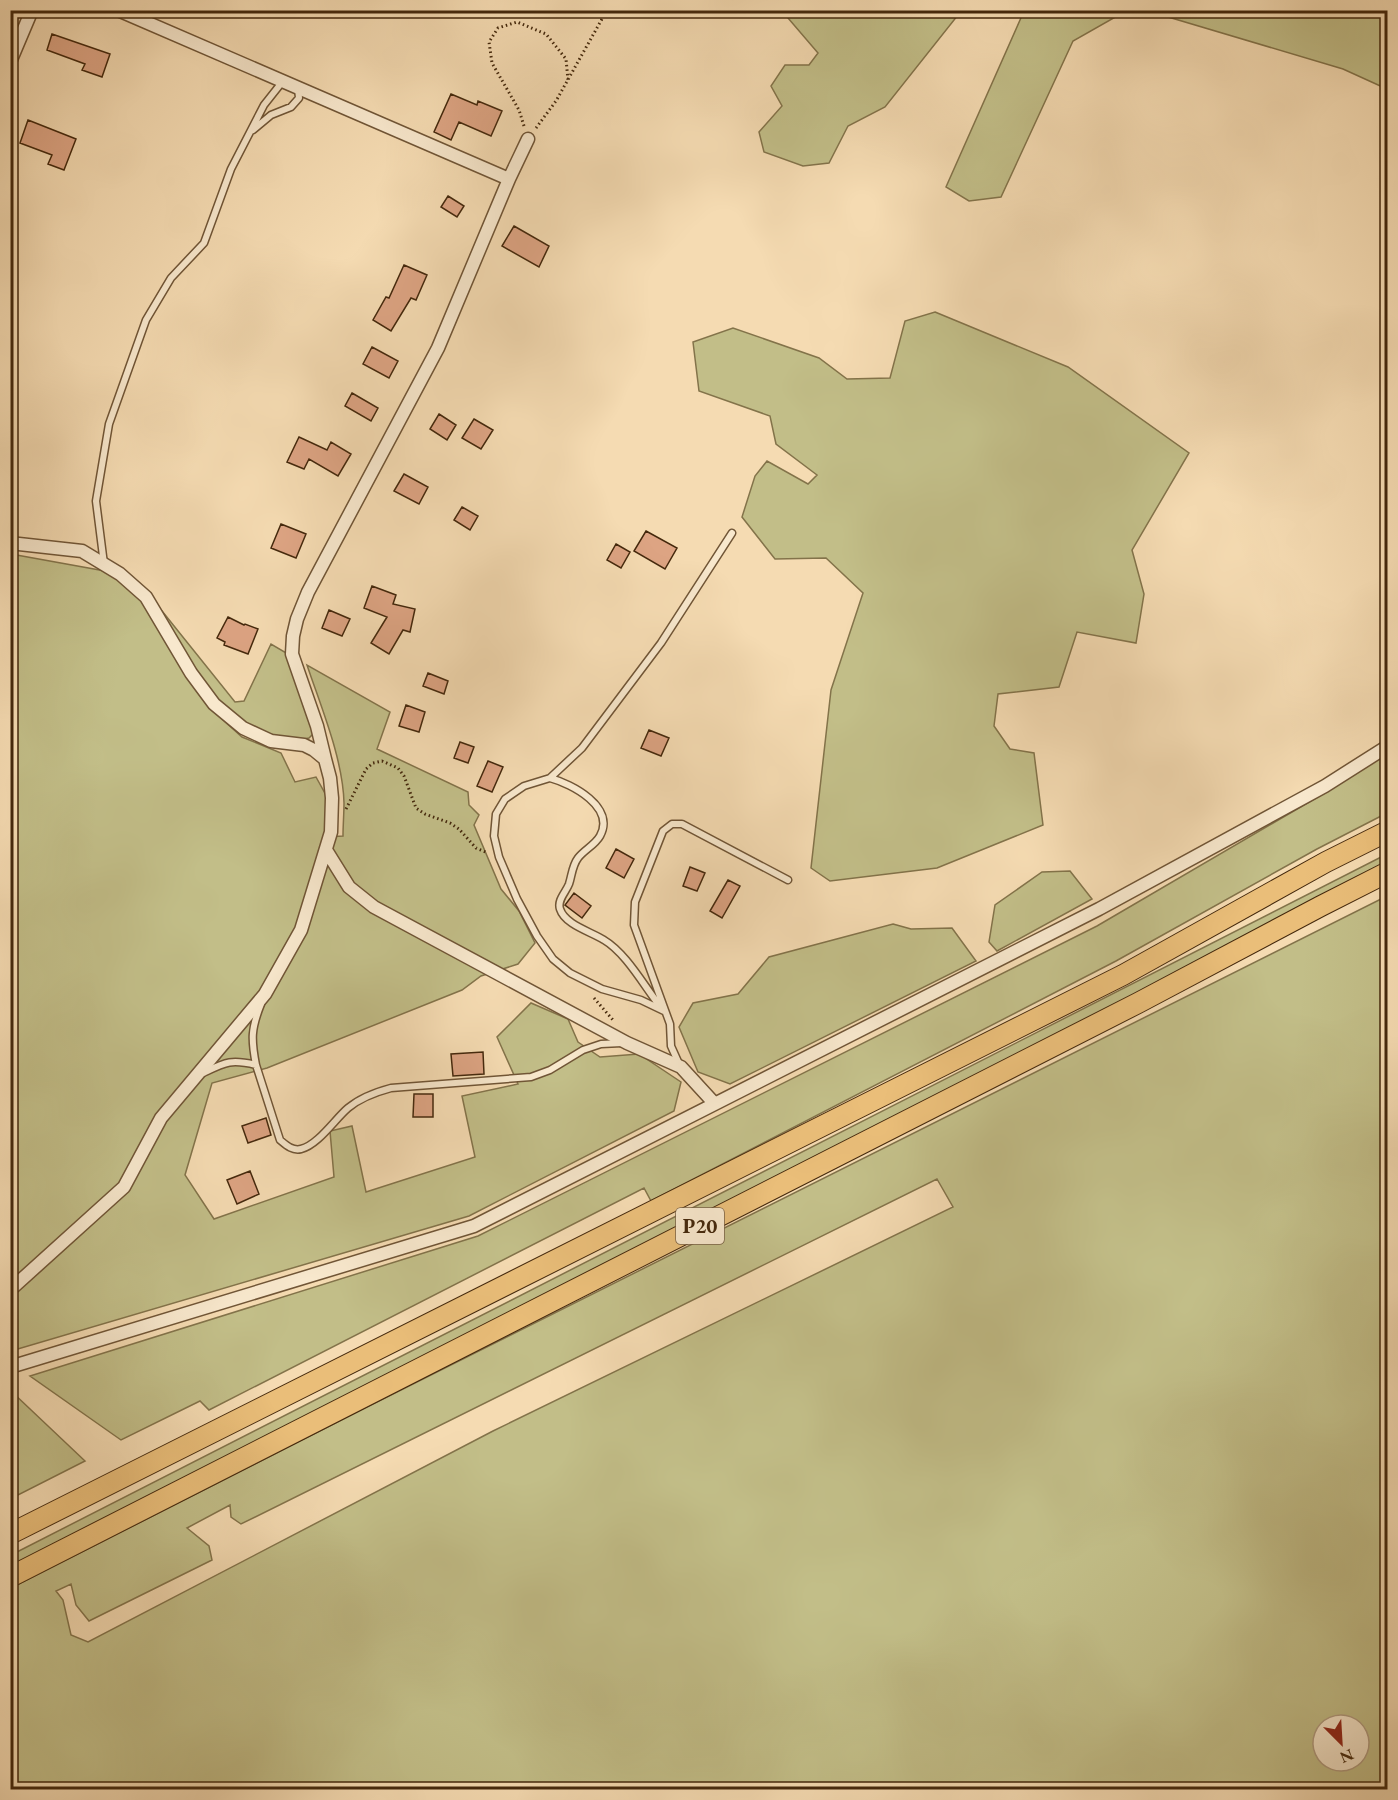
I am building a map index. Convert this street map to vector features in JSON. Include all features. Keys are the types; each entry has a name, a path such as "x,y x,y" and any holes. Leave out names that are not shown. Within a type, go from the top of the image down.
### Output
{"main road":[{"name":"Р20","path":"10,1534 1123,975 1326,862 1388,831"},
{"name":"Р20","path":"10,1578 1138,1003 1388,872"}],"street":[{"path":"10,62 32,10"},
{"path":"118,10 509,179"},
{"path":"10,1290 124,1187 161,1118 265,994 301,930 331,832 332,798 330,778 316,726 292,654 297,619 308,592 438,348 528,139"},
{"path":"10,543 82,551 120,574 146,597 191,673 214,704 243,728 271,741 304,745 325,759"},
{"path":"10,1367 474,1226 1100,909 1325,786 1388,746"},
{"path":"326,850 349,887 374,907 627,1042 681,1067 714,1103"}],"lane":[{"path":"104,564 96,501 109,424 146,320 171,278 204,243 231,169 264,105 283,81"},
{"path":"250,132 271,115 291,107 299,98 298,88"},
{"path":"664,1011 641,1000 602,989 570,973 553,959 537,936 517,899 499,857 494,836 496,814 505,799 524,786 550,778 582,748 661,643 732,533"},
{"path":"550,778 563,781 594,803 604,823 600,836 578,857 560,908 564,916 584,931 605,940 620,953 664,1011"},
{"path":"681,1067 671,1046 670,1024 634,925 635,902 663,831 672,824 682,824 788,880"},
{"path":"265,994 255,1021 252,1042 256,1065 280,1140 290,1148 301,1149 315,1141 349,1107 375,1092 391,1088 531,1077 550,1070 583,1050 601,1044 627,1042"},
{"path":"197,1076 221,1064 237,1060 256,1065"}],"path":[{"path":"528,139 556,102 607,10"},
{"path":"528,139 519,110 492,63 489,42 498,28 517,22 546,34 566,58 568,80"},
{"path":"331,832 340,820 366,769 373,763 382,761 398,768 404,776 416,808 425,814 450,823 459,829 476,848 499,857"},
{"path":"594,998 610,1014 627,1042"}],"shaded area":[{"path":"958,10 958,15 885,107 848,126 829,163 803,166 764,152 759,132 782,106 771,86 785,65 809,65 818,53 782,11"},
{"path":"1024,11 1126,11 1073,41 1001,197 969,201 946,187"},
{"path":"1148,11 1387,11 1387,89 1343,69"},
{"path":"935,312 1068,367 1189,453 1132,550 1144,594 1136,643 1077,632 1059,687 998,694 994,726 1010,749 1034,753 1043,825 937,868 830,881 811,868 831,690 863,593 826,558 775,559 742,517 755,476 767,461 808,484 817,475 776,444 770,416 699,391 693,342 733,328 819,358 847,379 890,378 905,321"},
{"path":"11,554 105,571 118,578 142,599 210,708 242,737 281,753 295,782 316,777 327,797 325,837 343,836 343,786 330,733 307,665 390,712 377,749 468,792 469,805 479,815 474,825 501,889 519,911 535,943 518,964 481,976 462,990 267,1068 212,1083 185,1175 214,1219 334,1177 330,1131 352,1126 366,1192 475,1157 462,1096 518,1084 497,1037 531,1003 568,1019 578,1042 600,1057 639,1054 681,1082 674,1111 469,1216 11,1351"},
{"path":"154,601 235,702 244,701 271,644 288,654 313,727 313,734 304,739 271,734 246,724 228,711 199,678"},
{"path":"1387,753 1387,813 1317,849 1116,961 651,1201 644,1188 209,1410 200,1401 121,1440 30,1376 478,1236 1097,926 1328,791"},
{"path":"1387,854 1387,866 11,1568 11,1555"},
{"path":"1070,871 1092,899 997,951 989,942 995,905 1042,872"},
{"path":"1387,896 1387,1789 11,1789 11,1588","holes":["937,1179 953,1207 493,1431 88,1642 71,1635 63,1600 56,1591 71,1584 76,1605 89,1621 212,1560 209,1546 187,1528 230,1505 231,1517 241,1524"]},
{"path":"893,924 911,929 952,928 976,961 730,1084 698,1072 679,1027 693,1003 738,994 769,957"},
{"path":"11,1391 85,1461 18,1495 11,1479"}],"building":[{"path":"52,34 110,54 102,77 82,70 85,64 47,50"},
{"path":"451,94 477,105 478,101 502,111 491,136 459,122 451,140 434,132"},
{"path":"28,120 76,139 64,170 48,164 52,155 20,143"},
{"path":"448,196 464,206 457,217 441,207"},
{"path":"514,226 549,246 539,267 502,246"},
{"path":"404,265 427,275 416,300 411,298 391,331 373,320 386,297 389,298"},
{"path":"372,347 398,361 389,378 363,364"},
{"path":"352,393 378,408 371,421 345,406"},
{"path":"439,414 456,425 447,440 430,429"},
{"path":"474,419 493,430 481,449 462,438"},
{"path":"299,437 327,450 331,442 351,454 338,476 309,459 304,469 287,462"},
{"path":"404,474 428,487 419,504 394,491"},
{"path":"462,507 478,516 470,530 454,520"},
{"path":"281,524 306,534 296,558 271,548"},
{"path":"646,531 677,548 665,569 634,551"},
{"path":"616,544 630,552 621,568 607,560"},
{"path":"372,586 396,595 393,604 415,609 410,632 403,630 389,654 371,643 387,617 364,608"},
{"path":"329,610 350,619 342,636 322,628"},
{"path":"228,617 258,629 248,654 224,645 225,642 217,638"},
{"path":"428,673 448,681 444,694 423,686"},
{"path":"406,705 425,712 419,732 399,726"},
{"path":"649,730 669,738 661,756 641,748"},
{"path":"460,742 474,747 468,763 454,758"},
{"path":"488,761 503,767 492,792 477,786"},
{"path":"616,849 634,859 624,878 606,868"},
{"path":"690,867 705,873 697,891 683,886"},
{"path":"728,880 740,886 722,918 710,911"},
{"path":"574,893 591,906 582,918 565,905"},
{"path":"483,1052 484,1074 453,1076 451,1054"},
{"path":"414,1094 433,1094 433,1117 413,1117"},
{"path":"266,1118 271,1135 248,1143 242,1126"},
{"path":"250,1171 259,1194 237,1204 227,1180"}]}
